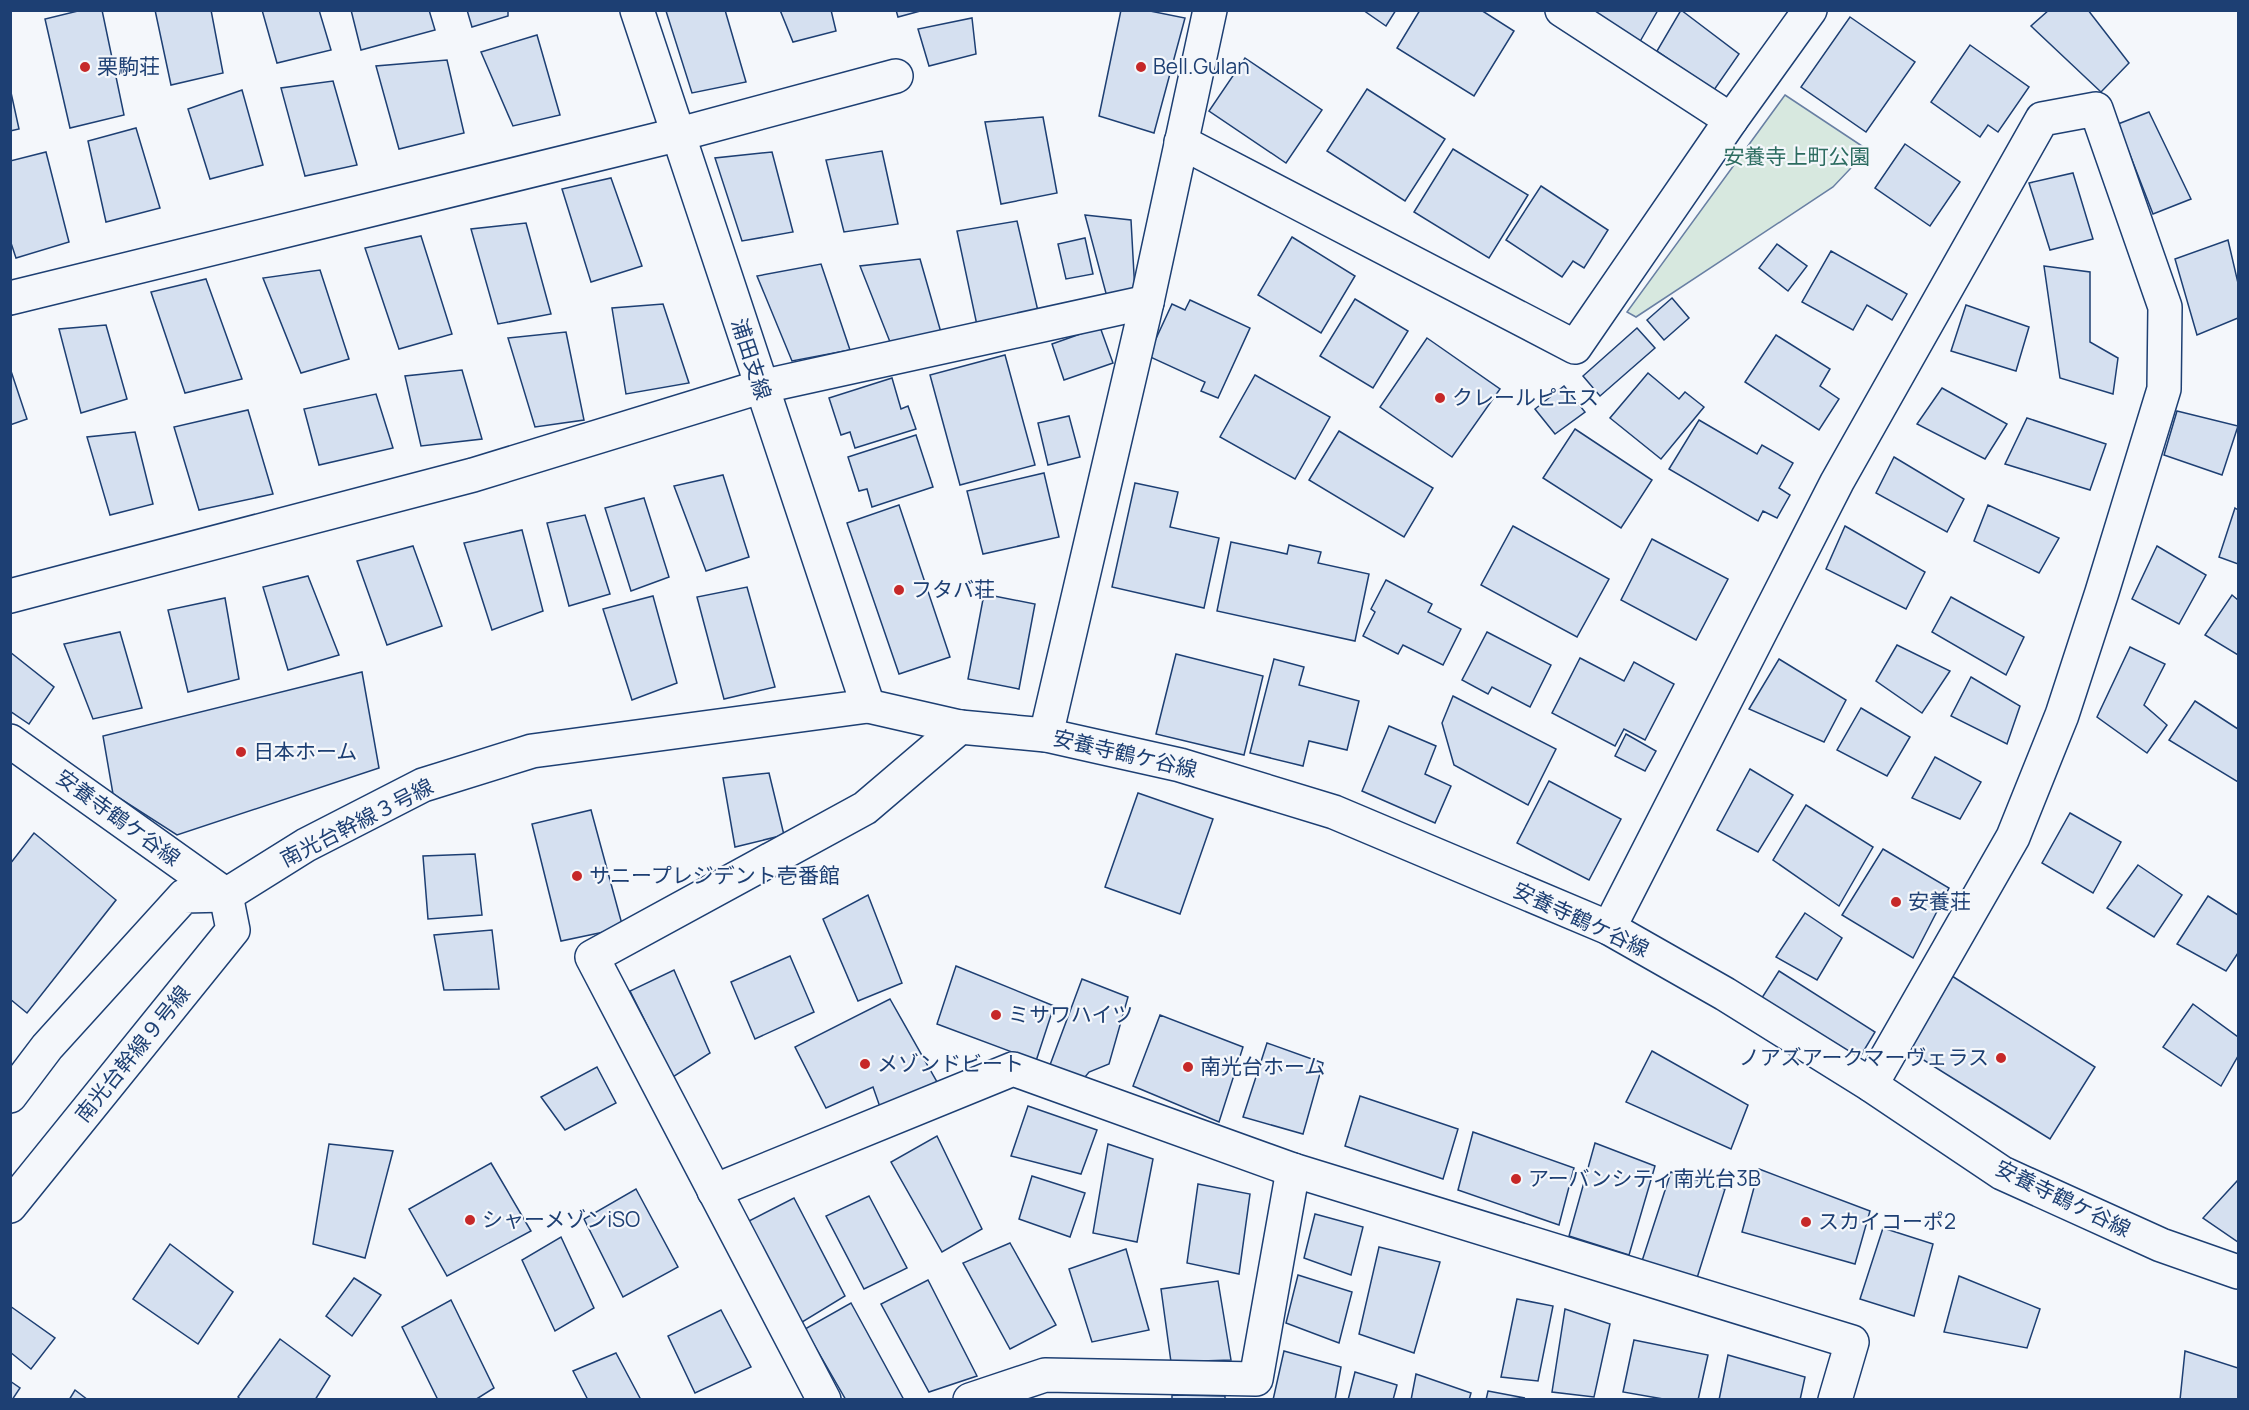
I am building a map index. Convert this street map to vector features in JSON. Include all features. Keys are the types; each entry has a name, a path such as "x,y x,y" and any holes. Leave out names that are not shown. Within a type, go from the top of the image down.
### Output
{"street":[{"name":"浦田支線","path":"636,10 868,706"},
{"path":"1046,735 1147,302 1210,10"},
{"path":"1562,10 1731,120"},
{"path":"1181,142 1575,347 1731,120 1810,10"},
{"path":"10,298 676,135 896,76"},
{"path":"1609,928 1837,482 2042,119 2096,109 2165,307 2164,389 2062,715 2013,837 1871,1085"},
{"path":"10,596 473,475 760,387 1147,302"},
{"name":"安養寺鶴ケ谷線","path":"868,706 960,727 1046,735 1180,765 1334,812 1609,928 1725,994 1871,1085 2002,1173 2161,1245 2238,1272"},
{"name":"南光台幹線３号線","path":"226,895 306,845 423,785 532,751 868,706"},
{"path":"824,1400 592,957 865,808 960,727"},
{"name":"安養寺鶴ケ谷線","path":"10,741 226,895"},
{"path":"10,1096 46,1047 184,896 226,895"},
{"name":"南光台幹線９号線","path":"10,1206 233,930 226,895"},
{"path":"714,1191 1013,1068 1293,1170 1852,1342 1835,1400"},
{"path":"970,1400 1045,1375 1256,1379 1293,1170"}],"green space":[{"name":"安養寺上町公園","path":"1785,95 1868,150 1833,187 1636,317 1627,312"}],"building":[{"name":"栗駒荘","path":"82,10 102,10 124,115 70,128 45,19"},
{"path":"155,10 211,10 223,73 171,85"},
{"path":"262,10 319,10 331,50 277,63"},
{"path":"351,10 429,10 435,30 361,50"},
{"path":"467,10 508,10 508,16 472,27"},
{"path":"725,10 746,82 692,93 666,11"},
{"path":"780,10 831,10 836,31 793,42"},
{"path":"896,10 924,10 898,17"},
{"name":"Bell.Gulan","path":"1121,10 1145,10 1185,18 1154,133 1099,116"},
{"path":"1363,10 1396,10 1386,26"},
{"path":"1420,10 1481,10 1514,31 1474,96 1397,48"},
{"path":"1591,10 1658,10 1638,45"},
{"path":"1681,10 1739,54 1714,90 1657,51"},
{"path":"2049,10 2088,10 2129,63 2101,92 2031,26"},
{"path":"1850,17 1915,62 1866,132 1801,87"},
{"path":"972,18 976,54 929,66 918,29"},
{"path":"537,35 560,115 513,126 481,52"},
{"path":"1970,45 2029,87 1998,132 1988,125 1980,137 1931,102"},
{"path":"1245,58 1322,110 1286,163 1209,111"},
{"path":"447,60 464,133 399,149 376,66"},
{"path":"333,81 357,165 305,176 281,88"},
{"path":"10,88 19,129 10,131"},
{"path":"1367,89 1445,139 1405,201 1327,151"},
{"path":"242,90 263,165 210,179 188,109"},
{"path":"2149,112 2191,199 2153,214 2118,124"},
{"path":"1043,117 1057,193 1001,204 985,122"},
{"path":"136,128 160,208 106,222 88,141"},
{"path":"1905,144 1960,182 1930,226 1875,188"},
{"path":"1453,149 1528,195 1489,258 1414,212"},
{"path":"882,151 898,224 844,232 826,160"},
{"path":"46,152 69,242 16,258 10,240 10,161"},
{"path":"772,152 793,232 742,241 715,158"},
{"path":"2073,173 2093,239 2050,250 2029,183"},
{"path":"611,178 642,266 591,282 562,189"},
{"path":"1541,186 1608,230 1584,268 1573,261 1562,277 1506,240"},
{"path":"1085,215 1131,220 1135,293 1107,297"},
{"path":"1017,221 1038,311 978,330 957,231"},
{"path":"526,223 551,314 498,324 471,229"},
{"path":"421,236 452,334 399,349 365,248"},
{"path":"1292,237 1355,276 1321,333 1258,295"},
{"path":"1085,238 1093,274 1066,279 1058,244"},
{"path":"2228,240 2238,283 2238,318 2197,335 2175,259"},
{"path":"1777,244 1807,266 1788,291 1759,268"},
{"path":"1831,251 1907,294 1892,320 1867,305 1853,330 1802,302"},
{"path":"920,259 942,336 892,347 860,266"},
{"path":"821,264 850,350 792,361 757,276"},
{"path":"2044,266 2090,272 2090,342 2118,358 2113,394 2060,378"},
{"path":"320,270 349,359 301,373 263,278"},
{"path":"206,279 242,379 185,393 151,292"},
{"path":"1672,298 1689,318 1664,340 1647,320"},
{"path":"1355,299 1408,331 1373,388 1320,356"},
{"path":"1190,300 1250,328 1218,398 1201,391 1205,382 1148,356 1172,304 1185,310"},
{"path":"663,304 689,383 626,394 612,308"},
{"path":"1966,305 2029,327 2016,371 1951,351"},
{"path":"106,325 127,399 81,413 59,329"},
{"path":"1100,327 1113,363 1064,380 1052,344"},
{"path":"1637,328 1655,348 1600,396 1583,376"},
{"path":"566,332 584,420 535,427 508,338"},
{"path":"1776,335 1830,369 1820,386 1839,399 1819,430 1745,382"},
{"name":"クレールピエス","path":"1427,338 1500,389 1452,457 1380,407"},
{"path":"1005,355 1035,465 960,485 930,375"},
{"path":"10,368 27,419 10,425"},
{"path":"462,370 482,439 421,446 405,376"},
{"path":"1648,373 1679,399 1685,392 1704,407 1661,459 1610,418"},
{"path":"1255,375 1330,417 1295,479 1220,437"},
{"path":"892,378 901,409 908,406 916,429 855,448 850,432 841,435 829,398"},
{"path":"1564,386 1585,412 1555,434 1535,409"},
{"path":"1942,388 2007,424 1985,459 1917,424"},
{"path":"376,394 393,448 319,465 304,409"},
{"path":"248,410 273,494 199,510 174,427"},
{"path":"2177,411 2238,426 2222,475 2164,455"},
{"path":"1069,416 1080,457 1048,465 1038,423"},
{"path":"2027,418 2106,444 2090,490 2005,464"},
{"path":"1699,420 1757,454 1762,445 1793,463 1779,488 1790,495 1777,518 1763,511 1758,521 1669,469"},
{"path":"1575,429 1652,480 1621,528 1543,478"},
{"path":"1339,431 1433,488 1404,537 1309,480"},
{"path":"135,432 153,504 110,515 87,437"},
{"path":"916,435 933,487 872,507 867,489 859,491 848,457"},
{"path":"1894,457 1964,499 1947,532 1876,493"},
{"path":"1044,473 1059,537 983,554 967,491"},
{"path":"723,475 749,557 706,571 674,486"},
{"path":"1135,483 1178,492 1170,527 1219,538 1204,608 1112,587"},
{"path":"644,498 669,577 631,591 605,508"},
{"name":"フタバ荘","path":"899,505 950,657 899,674 847,523"},
{"path":"1988,505 2059,538 2039,573 1974,541"},
{"path":"2235,508 2238,510 2238,564 2219,557"},
{"path":"585,515 610,594 569,606 547,523"},
{"path":"1513,526 1609,579 1577,637 1481,585"},
{"path":"1845,526 1925,572 1906,609 1826,569"},
{"path":"522,530 543,611 492,630 464,543"},
{"path":"1652,539 1728,579 1696,640 1621,600"},
{"path":"1231,542 1287,554 1289,545 1321,552 1318,563 1369,574 1355,641 1217,611"},
{"path":"413,546 442,626 387,645 357,561"},
{"path":"2157,546 2206,575 2179,624 2132,599"},
{"path":"308,576 339,655 288,670 263,587"},
{"path":"1386,580 1432,604 1428,612 1461,629 1443,665 1403,645 1398,654 1363,636 1375,612 1371,609"},
{"path":"747,587 775,687 724,699 697,597"},
{"path":"984,594 1035,604 1019,689 968,679"},
{"path":"2232,595 2238,600 2238,655 2205,635"},
{"path":"653,596 677,683 632,700 603,609"},
{"path":"1951,597 2024,637 2006,675 1932,632"},
{"path":"225,598 239,679 188,692 168,610"},
{"path":"120,632 142,708 93,719 64,644"},
{"path":"1487,632 1551,665 1530,707 1492,687 1488,694 1462,680"},
{"path":"1897,645 1950,671 1922,713 1876,681"},
{"path":"2130,647 2165,664 2144,705 2167,725 2147,753 2097,717"},
{"path":"10,652 54,687 29,724 10,711"},
{"path":"1176,654 1263,676 1244,755 1156,734"},
{"path":"1580,658 1624,681 1634,662 1674,684 1645,740 1624,729 1615,746 1552,713"},
{"path":"1274,659 1304,667 1299,685 1359,701 1347,750 1309,741 1303,766 1250,753"},
{"path":"1779,659 1846,700 1824,742 1749,709"},
{"name":"日本ホーム","path":"362,672 379,768 177,835 113,794 103,736"},
{"path":"1971,677 2020,706 2007,744 1951,716"},
{"path":"1453,696 1556,749 1528,805 1454,765 1442,723"},
{"path":"2195,701 2238,729 2238,782 2169,740"},
{"path":"1861,708 1910,737 1887,776 1837,750"},
{"path":"1389,726 1436,746 1425,774 1451,786 1435,823 1362,791"},
{"path":"1626,734 1656,751 1645,771 1615,756"},
{"path":"1935,757 1981,782 1960,819 1912,798"},
{"path":"1750,769 1793,795 1758,852 1717,830"},
{"path":"769,773 784,835 735,847 723,778"},
{"path":"1549,781 1621,819 1589,880 1517,843"},
{"path":"1138,793 1213,819 1180,914 1105,887"},
{"path":"1806,805 1873,847 1839,906 1773,860"},
{"name":"サニープレジデント壱番館","path":"591,810 623,928 561,941 532,824"},
{"path":"2070,813 2121,842 2093,893 2042,863"},
{"path":"34,833 116,900 27,1013 10,999 10,864"},
{"name":"安養荘","path":"1883,849 1949,888 1913,958 1842,915"},
{"path":"475,854 482,915 428,919 423,856"},
{"path":"2138,865 2182,895 2154,937 2107,908"},
{"path":"868,895 902,983 858,1001 823,919"},
{"path":"2208,896 2238,915 2238,953 2226,971 2177,944"},
{"path":"1805,913 1842,938 1817,980 1776,957"},
{"path":"492,930 499,989 444,990 434,935"},
{"path":"790,956 814,1012 755,1039 731,982"},
{"name":"ミサワハイツ","path":"956,966 1054,1006 1036,1061 937,1024"},
{"path":"674,970 710,1053 673,1077 630,991"},
{"path":"1779,971 1875,1032 1857,1062 1758,1004"},
{"name":"ノアズアークマーヴェラス","path":"1952,976 2095,1067 2050,1139 1906,1049"},
{"path":"1082,979 1128,997 1109,1064 1089,1072 1081,1082 1050,1065"},
{"name":"メゾンドビート","path":"890,999 937,1082 880,1107 873,1087 826,1108 795,1047"},
{"path":"2193,1004 2238,1037 2238,1056 2221,1086 2163,1047"},
{"name":"南光台ホーム","path":"1160,1015 1243,1047 1219,1122 1133,1086"},
{"path":"1267,1043 1323,1063 1303,1134 1243,1117"},
{"path":"1652,1051 1748,1105 1731,1149 1626,1102"},
{"path":"597,1067 616,1103 565,1130 541,1097"},
{"path":"1360,1096 1458,1129 1443,1179 1345,1146"},
{"path":"1028,1106 1097,1130 1081,1174 1011,1156"},
{"name":"アーバンシティ南光台3B","path":"1473,1132 1574,1168 1559,1225 1458,1190"},
{"path":"937,1136 982,1229 942,1252 891,1162"},
{"path":"1595,1143 1655,1166 1629,1255 1569,1236"},
{"path":"329,1144 393,1151 365,1258 313,1244"},
{"path":"1108,1144 1153,1159 1137,1242 1093,1233"},
{"name":"シャーメゾンiSO","path":"491,1163 531,1231 447,1276 409,1209"},
{"name":"スカイコーポ2","path":"1759,1169 1870,1211 1855,1264 1742,1232"},
{"path":"1671,1172 1725,1189 1697,1278 1642,1261"},
{"path":"1032,1176 1085,1193 1070,1237 1019,1219"},
{"path":"2238,1180 2238,1242 2203,1218"},
{"path":"1198,1184 1250,1194 1239,1274 1187,1263"},
{"path":"636,1189 678,1267 623,1297 584,1219"},
{"path":"869,1196 907,1268 864,1289 826,1216"},
{"path":"794,1198 845,1296 799,1324 745,1223"},
{"path":"1315,1214 1363,1227 1351,1275 1304,1258"},
{"path":"1883,1228 1933,1244 1914,1316 1860,1299"},
{"path":"561,1237 594,1308 555,1331 522,1260"},
{"path":"1010,1243 1056,1325 1010,1349 963,1263"},
{"path":"170,1244 233,1292 198,1344 133,1299"},
{"path":"1379,1247 1440,1262 1414,1353 1359,1334"},
{"path":"1126,1249 1149,1330 1092,1342 1069,1269"},
{"path":"1298,1275 1352,1292 1339,1343 1286,1323"},
{"path":"1959,1276 2040,1309 2027,1348 1944,1332"},
{"path":"354,1278 381,1295 352,1336 326,1316"},
{"path":"928,1280 977,1376 929,1392 881,1304"},
{"path":"1218,1281 1231,1360 1171,1362 1161,1289"},
{"path":"1517,1299 1553,1306 1538,1381 1501,1377"},
{"path":"451,1300 494,1388 475,1400 438,1400 402,1327"},
{"path":"851,1303 904,1400 846,1400 805,1329"},
{"path":"10,1306 55,1338 31,1369 10,1352"},
{"path":"1565,1309 1610,1324 1594,1397 1552,1392"},
{"path":"721,1310 751,1367 695,1393 668,1336"},
{"path":"280,1339 330,1376 315,1400 241,1400 238,1397"},
{"path":"1634,1340 1708,1355 1698,1400 1669,1400 1623,1392"},
{"path":"1284,1351 1341,1367 1335,1400 1273,1400"},
{"path":"2185,1351 2238,1368 2238,1400 2180,1400"},
{"path":"616,1353 641,1400 588,1400 573,1371"},
{"path":"1728,1355 1805,1377 1800,1400 1719,1400"},
{"path":"1355,1372 1397,1385 1393,1400 1348,1400"},
{"path":"1416,1374 1471,1393 1469,1400 1411,1400"},
{"path":"10,1381 20,1388 12,1400 10,1400"},
{"path":"75,1390 88,1400 69,1400"},
{"path":"1488,1391 1525,1398 1486,1400"},
{"path":"1172,1395 1225,1396 1225,1400 1172,1400"}],"place":[{"name":"栗駒荘","path":"85,67"},
{"name":"Bell.Gulan","path":"1141,67"},
{"name":"クレールピエス","path":"1440,398"},
{"name":"フタバ荘","path":"899,590"},
{"name":"日本ホーム","path":"241,752"},
{"name":"サニープレジデント壱番館","path":"577,876"},
{"name":"安養荘","path":"1896,902"},
{"name":"ミサワハイツ","path":"996,1015"},
{"name":"ノアズアークマーヴェラス","path":"2001,1058"},
{"name":"メゾンドビート","path":"865,1064"},
{"name":"南光台ホーム","path":"1188,1067"},
{"name":"アーバンシティ南光台3B","path":"1516,1179"},
{"name":"シャーメゾンiSO","path":"470,1220"},
{"name":"スカイコーポ2","path":"1806,1222"}]}
